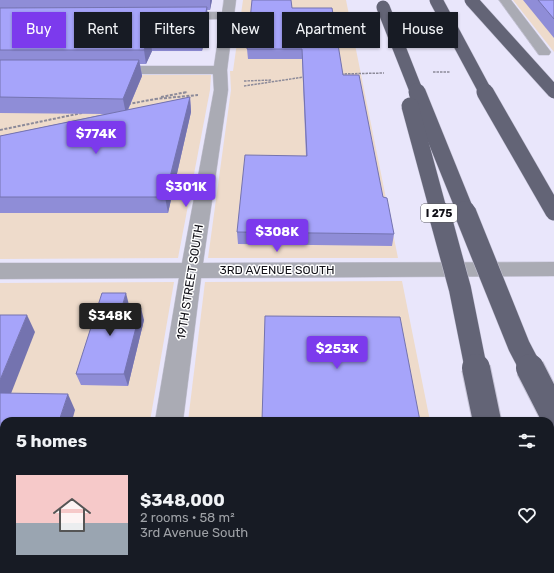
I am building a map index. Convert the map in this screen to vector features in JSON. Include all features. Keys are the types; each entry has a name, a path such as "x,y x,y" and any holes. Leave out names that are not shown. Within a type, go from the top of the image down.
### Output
{"highway":[{"path":"436,0 459,45 554,212"},
{"path":"471,0 554,92"},
{"path":"382,3 519,346 554,415"},
{"name":"I 275","path":"382,3 460,289 486,417"}],"street":[{"path":"504,0 544,52"},
{"path":"197,12 229,8"},
{"name":"19TH STREET SOUTH","path":"170,417 191,270 221,90 220,70 229,8"},
{"path":"102,70 220,70"},
{"name":"3RD AVENUE SOUTH","path":"0,271 554,269"}],"path":[{"path":"238,86 278,81 244,81"},
{"path":"125,105 192,91"},
{"path":"155,99 203,94"},
{"path":"0,130 89,112"}],"shaded area":[{"path":"243,0 346,0 348,12 282,12 282,48 356,48 398,258 208,258 231,90 230,71 233,71 236,48 274,48 274,12 241,12"},
{"path":"513,0 554,0 554,52"},
{"path":"0,75 211,75 210,90 178,258 0,259"},
{"path":"402,281 429,417 188,417 205,282"},
{"path":"174,282 151,417 0,417 0,283"}],"building":[{"path":"252,0 291,0 292,8 332,8 333,12 282,12 282,48 339,48 343,75 359,75 383,197 387,198 394,234 237,232 245,155 307,156 302,49 247,49 274,48 274,12 251,12"},
{"path":"538,0 554,0 554,19"},
{"path":"207,7 206,12 140,12 140,48 145,48 144,50 0,50 0,8"},
{"path":"0,60 139,60 123,99 0,97"},
{"path":"190,97 165,197 0,197 0,136"},
{"path":"102,293 126,293 122,307 141,308 124,374 76,374"},
{"path":"0,315 27,315 0,380"},
{"path":"265,316 400,317 419,417 262,417"},
{"path":"0,393 68,394 60,417 0,417"}]}
